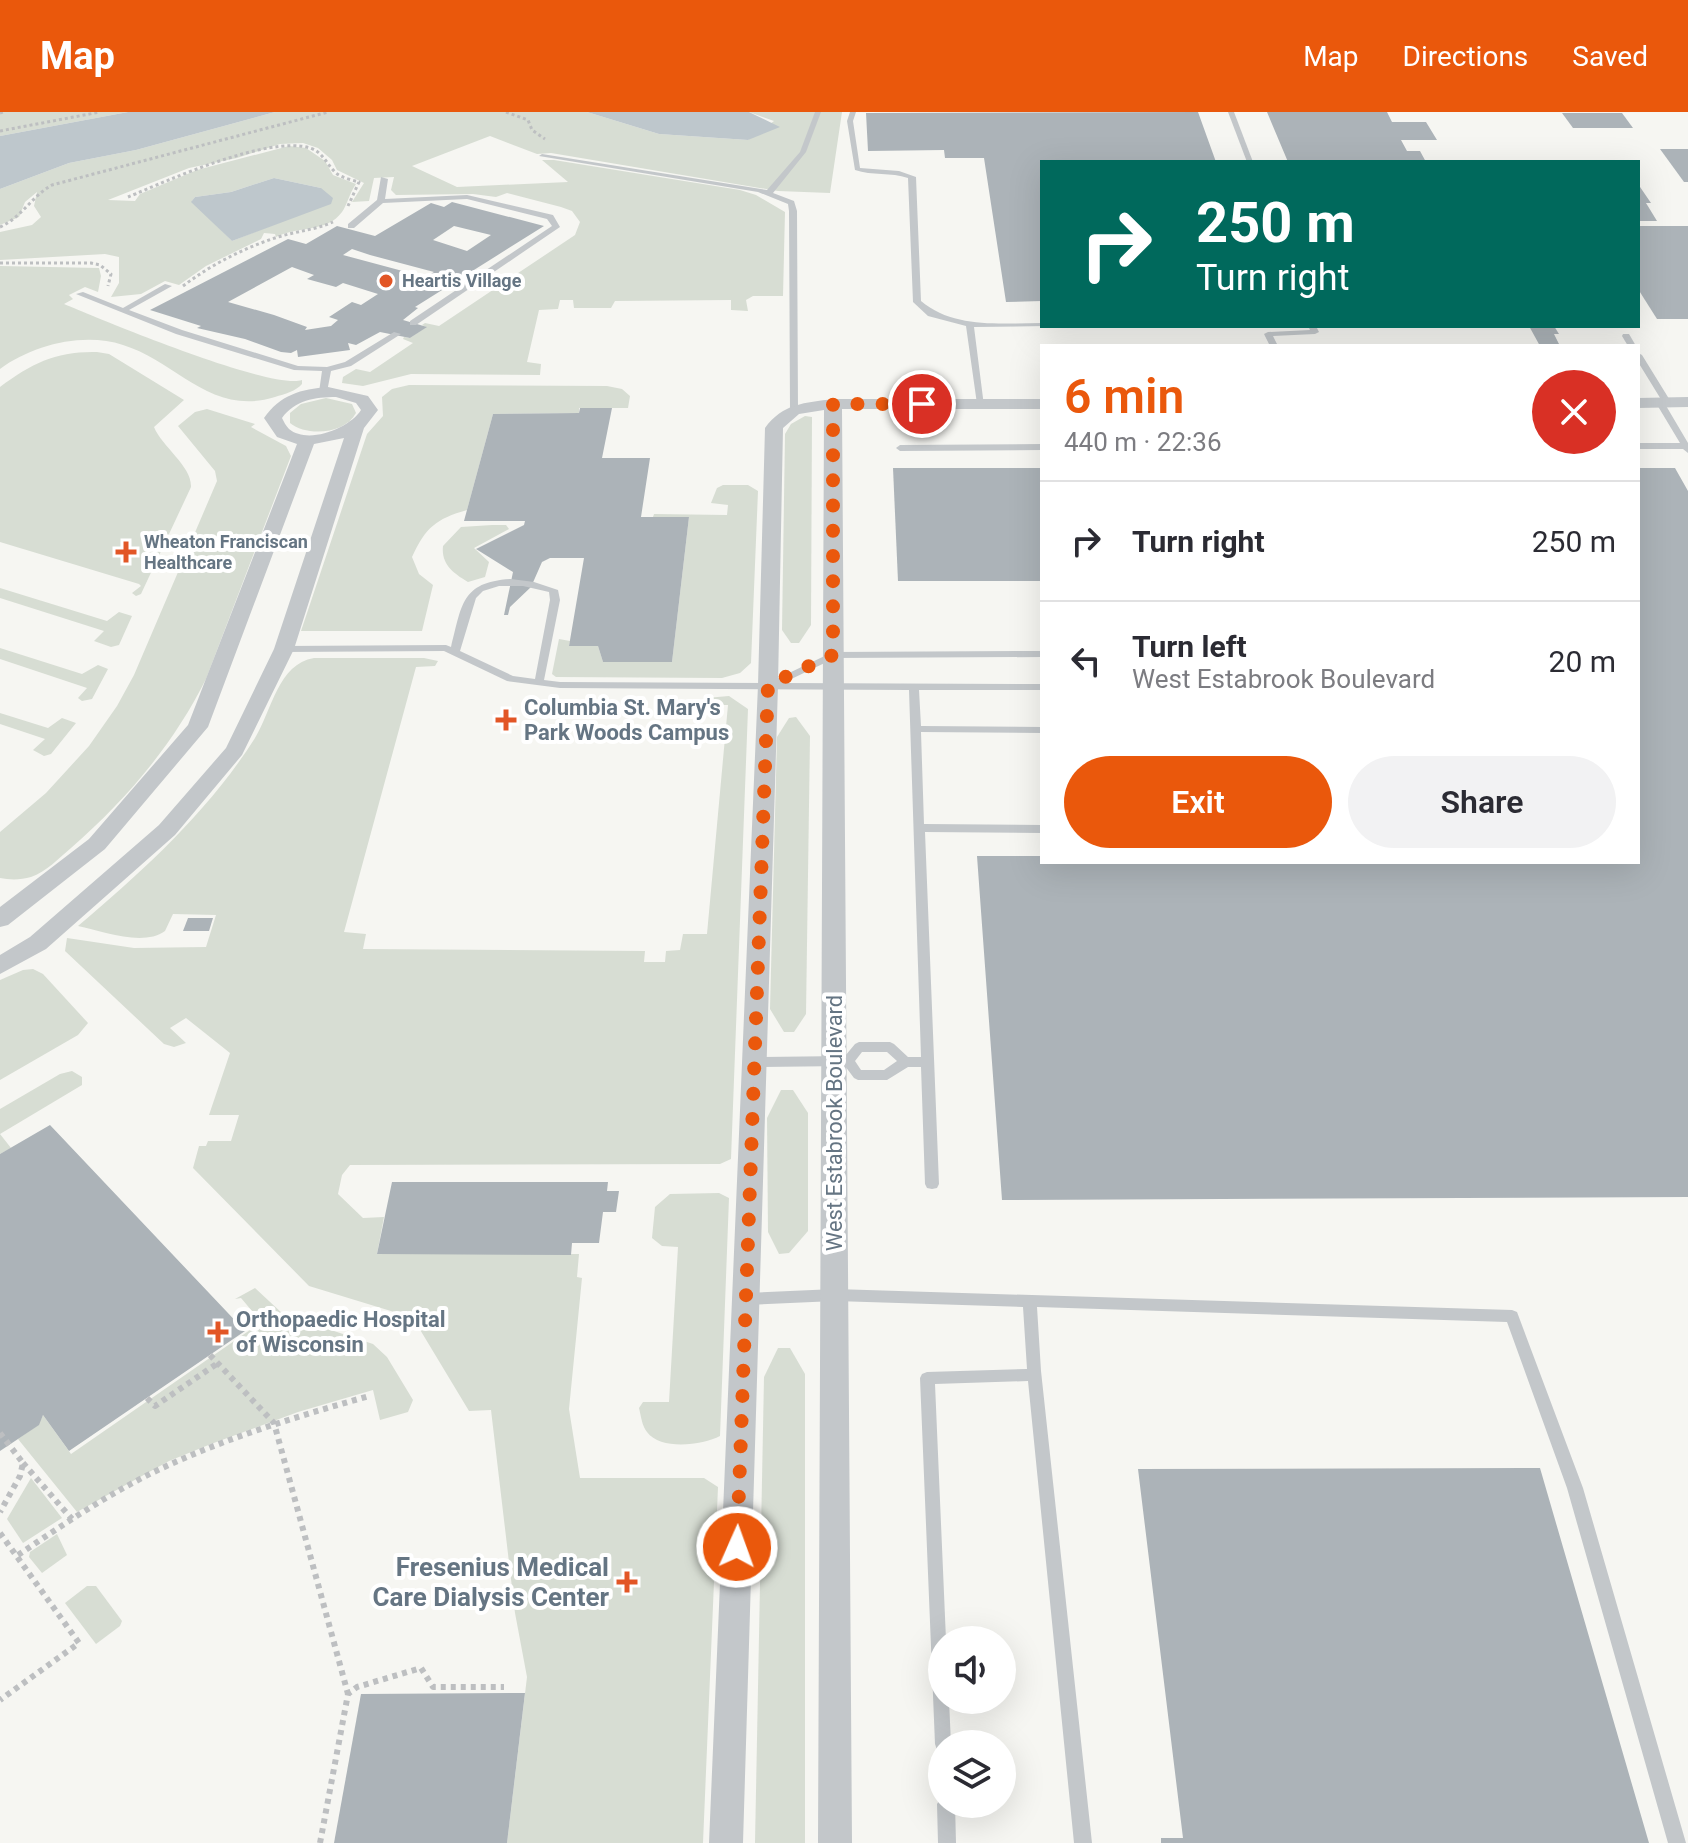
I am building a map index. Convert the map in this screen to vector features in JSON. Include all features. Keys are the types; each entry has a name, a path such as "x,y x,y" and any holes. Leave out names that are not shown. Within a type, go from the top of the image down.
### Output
{"street":[{"path":"323,392 349,394 366,404 369,411 367,418 356,429 337,436 307,439 281,432 273,418 284,404 323,392"},
{"path":"1640,403 1688,402"},
{"path":"726,1843 768,685 774,428 782,417 794,410 833,404 1040,404"},
{"name":"West Estabrook Boulevard","path":"833,404 833,685 841,1061 835,1295 835,1843"},
{"path":"0,966 38,943 167,830 235,750 284,649 356,429"},
{"path":"0,919 97,844 198,727 307,439"}],"lane":[{"path":"769,193 803,152 818,112"},
{"path":"853,112 850,121 857,169 866,173 904,173 912,177 917,302 931,314 970,325 1040,325"},
{"path":"1231,112 1249,160"},
{"path":"542,156 769,193 791,203 794,410"},
{"path":"381,201 384,179"},
{"path":"351,226 381,201 467,197 550,217 556,227 413,323"},
{"path":"124,310 170,289"},
{"path":"80,294 179,332 297,368 327,369 348,364 397,334"},
{"path":"970,325 981,404"},
{"path":"1267,330 1315,332 1313,328"},
{"path":"1626,336 1631,344"},
{"path":"1640,359 1687,448 1640,446"},
{"path":"323,392 327,369"},
{"path":"900,448 1040,447"},
{"path":"455,651 472,596 487,585 540,585 553,590 555,600 539,682"},
{"path":"284,649 446,648 511,679 539,682 1040,687"},
{"path":"768,685 833,655 1040,654"},
{"path":"914,688 932,1184"},
{"path":"917,729 1040,730"},
{"path":"920,828 1040,829"},
{"path":"755,1062 841,1061 859,1047 890,1047 905,1062"},
{"path":"841,1061 858,1075 887,1075 905,1062 928,1062"},
{"path":"746,1299 835,1295 1512,1316 1575,1488 1677,1843"},
{"path":"1030,1301 1034,1375 1083,1843"},
{"path":"942,1730 927,1378 1034,1375"},
{"path":"946,1818 947,1843"}],"path":[{"path":"0,131 100,112"},
{"path":"0,227 21,217 31,198 52,185 328,112"},
{"path":"506,112 528,120 536,134 564,148 565,160"},
{"path":"128,197 196,168 233,161 283,145 300,145 323,156 337,174 359,182 343,214"},
{"path":"170,289 211,265 279,237 318,229 336,219"},
{"path":"0,263 70,261 100,265 111,274 106,295 96,300"},
{"path":"210,1355 274,1423 348,1694 320,1843"},
{"path":"147,1398 155,1406 218,1363"},
{"path":"18,1555 72,1519 169,1465 274,1423 369,1396"},
{"path":"0,1433 72,1519"},
{"path":"0,1512 20,1476 23,1463"},
{"path":"0,1533 79,1643 0,1700"},
{"path":"348,1694 357,1687 421,1668 433,1687 504,1687"}],"shaded area":[{"path":"0,112 128,112 0,136"},
{"path":"128,112 275,112 136,150 69,163 0,189 0,136"},
{"path":"275,112 587,112 659,134 748,140 774,121 749,112 842,112 830,193 778,191 551,153 537,154 490,136 412,166 457,187 568,182 542,160 554,160 756,195 785,212 783,296 753,296 746,300 748,311 731,310 731,300 615,301 611,308 574,308 573,300 560,300 558,309 539,310 527,362 541,364 540,375 411,374 363,386 342,383 343,377 356,369 370,372 413,343 404,337 410,338 426,327 422,325 425,323 439,326 575,235 580,222 572,211 507,193 496,197 473,194 396,195 391,190 394,177 374,178 369,201 352,202 364,183 337,170 332,160 318,148 303,143 280,144 237,158 189,168 108,200 135,201 140,194 197,170 289,146 306,148 325,161 333,175 356,184 336,219 276,237 275,234 264,233 261,239 206,266 179,285 165,281 141,294 111,297 119,283 119,257 105,254 0,260 0,232 32,225 41,217 34,206 37,192 25,202 19,217 0,225 0,189 69,163 136,150","holes":["274,178 321,188 311,210 232,241 192,201 195,197 231,192"]},
{"path":"587,112 749,112 780,127 748,140 659,134"},
{"path":"274,178 321,188 333,198 331,204 232,241 191,202 195,197 231,192"},
{"path":"0,266 99,268 98,292 85,287 69,295 73,299 64,304 223,365 257,375 302,380 302,384 275,397 232,400 213,394 142,353 108,341 92,340 43,347 0,369"},
{"path":"97,352 109,354 184,400 154,427 187,472 191,487 141,594 136,596 132,593 141,586 139,584 0,542 0,387 23,371 57,356"},
{"path":"409,385 607,386 622,389 630,396 628,408 579,408 579,413 493,414 467,510 447,517 427,531 412,557 419,574 433,585 422,631 301,631 367,434 383,416 382,397 392,389"},
{"path":"326,398 352,404 356,413 343,425 325,431 306,430 290,423 290,413 301,404"},
{"path":"207,409 255,424 251,427 286,446 291,456 206,679 163,749 129,791 91,830 37,875 19,879 0,878 0,832 46,793 89,746 134,675 217,481 215,471 178,426 195,412"},
{"path":"805,416 812,417 811,625 799,643 791,643 782,630 785,434 791,424"},
{"path":"723,485 748,485 758,491 751,663 740,673 722,678 556,677 552,674 559,639 570,641 569,646 598,646 603,662 672,662 689,517 653,517 654,514 727,515 728,505 711,503 717,488"},
{"path":"506,525 509,529 474,548 489,562 485,577 468,582 449,567 443,546 461,527"},
{"path":"0,588 107,621 119,612 132,616 119,645 111,647 94,641 104,631 0,598"},
{"path":"0,648 82,674 98,665 108,669 92,699 82,701 78,698 87,688 0,659"},
{"path":"314,658 424,658 438,661 435,666 416,667 344,932 366,934 363,949 645,951 644,962 665,962 666,951 680,950 683,934 707,934 728,705 709,705 706,698 729,696 748,709 731,1159 720,1164 350,1165 342,1175 338,1194 363,1218 384,1217 377,1254 579,1254 577,1277 582,1278 569,1409 580,1478 704,1478 718,1487 703,1843 507,1843 527,1677 515,1613 491,1410 469,1411 419,1328 404,1315 309,1286 193,1168 199,1146 206,1146 208,1141 231,1141 239,1115 209,1115 230,1053 186,1018 170,1028 186,1043 174,1047 164,1044 65,951 67,938 134,948 206,947 216,915 173,914 165,931 146,938 78,926 151,861 196,815 255,738 284,679 302,662"},
{"path":"0,713 48,728 62,718 76,723 51,754 44,756 33,750 45,739 0,724"},
{"path":"796,717 810,736 806,1014 794,1032 784,1032 770,1009 777,737 789,718"},
{"path":"33,969 43,974 88,1023 78,1035 0,1080 0,980"},
{"path":"72,1071 82,1077 82,1085 0,1134 0,1109 60,1074"},
{"path":"781,1090 793,1090 808,1113 808,1231 789,1253 779,1254 768,1232 767,1118"},
{"path":"0,1134 11,1148 0,1154"},
{"path":"719,1193 729,1198 720,1436 693,1444 662,1442 647,1432 639,1408 643,1402 669,1402 678,1247 662,1246 652,1238 655,1207 670,1194"},
{"path":"255,1288 283,1314 373,1344 387,1357 413,1400 408,1412 380,1420 373,1390 298,1412 169,1461 77,1512 18,1439 38,1425 43,1415 71,1454 250,1330 241,1318 252,1311 241,1298 235,1299"},
{"path":"778,1348 790,1348 805,1374 805,1843 755,1843 764,1377"},
{"path":"31,1478 62,1518 23,1543 7,1519"},
{"path":"57,1534 67,1555 42,1573 29,1557 30,1552"},
{"path":"87,1586 96,1586 122,1621 120,1626 96,1644 65,1603"}],"building":[{"path":"1198,112 1215,160 1040,160 1040,301 1006,302 984,158 945,158 944,150 868,151 866,113"},
{"path":"1267,112 1387,112 1392,122 1426,122 1437,140 1401,140 1407,151 1420,151 1425,160 1287,160"},
{"path":"1562,113 1622,113 1633,128 1573,128"},
{"path":"1660,149 1688,149 1688,182 1684,182"},
{"path":"1640,187 1651,203 1646,203 1657,221 1640,221"},
{"name":"Heartis Village","path":"452,202 544,226 415,307 418,308 403,320 427,327 410,338 380,332 356,345 348,343 350,350 298,357 297,350 281,352 245,339 197,328 201,326 150,310 288,239 306,244 337,226 375,236 431,203 444,207","holes":["454,226 491,235 467,251 433,240","352,249 434,272 425,277 343,255","292,267 314,275 307,279 336,287 343,283 378,294 361,305 352,302 329,317 338,320 331,326 305,330 307,327 228,302"]},
{"path":"1640,226 1688,226 1688,319 1657,319 1640,292"},
{"path":"1530,328 1555,328 1559,334 1554,334 1559,344 1539,344"},
{"path":"580,408 612,408 602,458 650,458 641,517 689,517 672,662 603,662 598,646 569,646 584,558 550,558 542,562 531,587 510,607 508,615 504,615 513,572 476,549 524,525 525,521 464,521 493,414 579,413"},
{"path":"893,468 1040,468 1040,581 898,581"},
{"path":"1640,468 1675,468 1688,491 1688,1197 1002,1200 977,856 1040,856 1040,864 1640,864"},
{"path":"188,918 213,918 209,931 183,931"},
{"path":"50,1125 245,1331 69,1451 43,1415 39,1425 0,1451 0,1154"},
{"path":"392,1182 608,1182 607,1191 619,1191 616,1212 603,1212 599,1243 572,1243 571,1255 377,1254"},
{"path":"1540,1468 1649,1843 1161,1843 1161,1838 1183,1838 1138,1469"},
{"path":"525,1693 507,1843 334,1843 361,1694"}],"place":[{"name":"Heartis Village","path":"386,281"},
{"name":"Wheaton Franciscan Healthcare","path":"126,552"},
{"name":"Columbia St. Mary's Park Woods Campus","path":"506,720"},
{"name":"Orthopaedic Hospital of Wisconsin","path":"218,1332"},
{"name":"Fresenius Medical Care Dialysis Center","path":"627,1582"}],"route":[{"path":"737,1547 768,685 833,655 833,404 922,404"}]}
